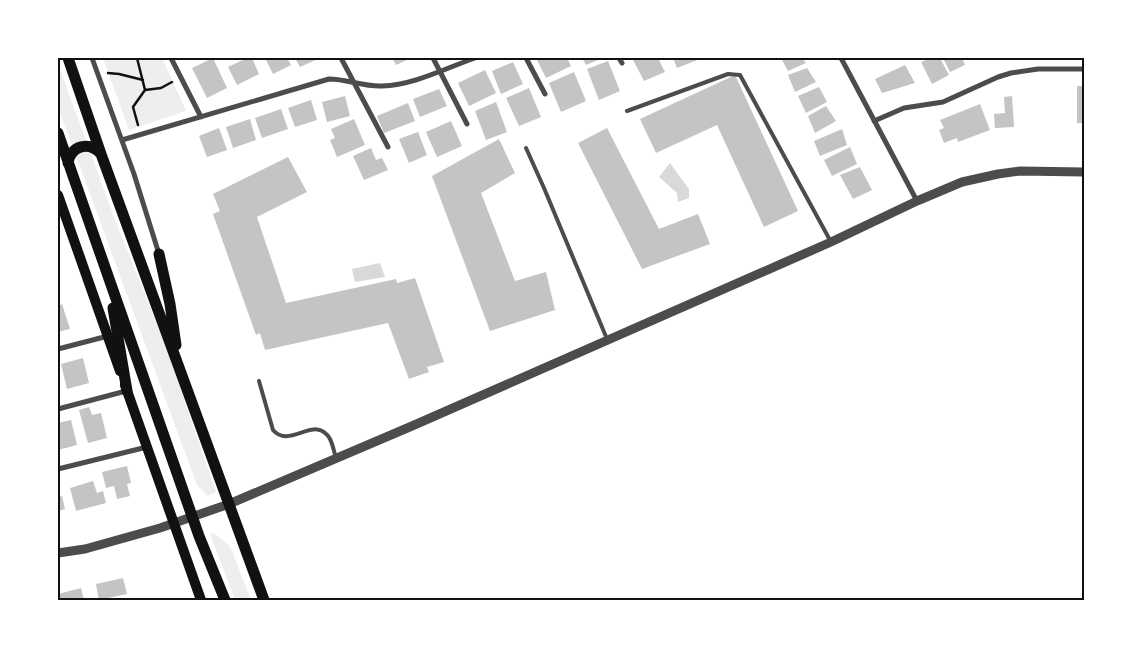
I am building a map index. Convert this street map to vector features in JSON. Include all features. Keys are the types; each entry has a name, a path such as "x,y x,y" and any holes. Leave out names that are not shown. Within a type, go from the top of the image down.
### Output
{"main road":[{"path":"68,58 178,367 264,600"},
{"path":"58,133 192,517 225,600"},
{"path":"68,163 72,153 80,146 92,146 101,154"},
{"path":"58,195 202,600"},
{"path":"159,254 170,304 178,367"},
{"path":"108,277 127,391"}],"street":[{"path":"92,58 122,140 159,254"},
{"path":"171,58 201,117"},
{"path":"341,58 388,147"},
{"path":"433,58 467,124"},
{"path":"122,140 329,79 374,86 394,85 475,58"},
{"path":"526,58 544,94"},
{"path":"619,58 622,63"},
{"path":"841,58 917,201"},
{"path":"874,121 904,108 943,102 1011,73 1038,69 1084,69"},
{"path":"58,554 85,549 174,524 229,504 831,242 962,182 1020,171 1084,172"},
{"path":"58,349 108,336"},
{"path":"58,409 127,391"},
{"path":"58,469 147,447"}],"lane":[{"path":"627,111 728,74 740,75 831,242"},
{"path":"526,148 607,340"},
{"path":"258,381 273,430 276,434 286,437 312,429 322,431 331,440 336,458"}],"path":[{"path":"136,58 145,90"},
{"path":"97,73 119,74 143,80"},
{"path":"141,135 133,106 145,90 161,88 181,78"}],"shaded area":[{"path":"103,58 162,58 186,111 129,130"},
{"path":"58,64 114,217 165,344 216,492 208,496 197,485 58,107"},
{"path":"670,163 689,189 689,198 678,202 677,193 659,177"},
{"path":"380,263 385,277 355,282 352,269"},
{"path":"214,533 230,546 251,600 235,600 210,534"}],"building":[{"path":"213,58 227,88 207,98 192,68"},
{"path":"247,58 252,58 259,74 237,85 228,67"},
{"path":"265,58 287,58 291,65 273,74"},
{"path":"295,58 320,58 300,67"},
{"path":"392,58 411,58 396,65"},
{"path":"536,58 567,58 571,66 546,78"},
{"path":"582,58 603,58 586,65"},
{"path":"632,58 658,58 665,72 644,81"},
{"path":"673,58 699,58 700,59 677,68"},
{"path":"781,58 802,58 806,63 788,71"},
{"path":"931,58 940,58 949,75 932,84 921,62"},
{"path":"943,58 962,58 965,65 950,72"},
{"path":"608,61 620,91 599,100 587,69"},
{"path":"513,62 523,84 501,94 492,71"},
{"path":"905,65 915,83 882,93 875,79"},
{"path":"807,68 816,82 795,92 788,75"},
{"path":"485,70 496,93 469,106 458,83"},
{"path":"574,72 586,101 561,112 549,83"},
{"path":"735,75 798,211 764,227 717,125 656,153 640,119"},
{"path":"1077,86 1084,86 1084,123 1077,123"},
{"path":"819,87 827,102 806,113 798,96"},
{"path":"529,88 541,117 519,126 506,98"},
{"path":"439,89 447,106 420,117 413,99"},
{"path":"345,96 350,116 327,122 322,102"},
{"path":"1012,96 1014,127 995,128 994,114 1005,113 1004,97"},
{"path":"311,100 317,120 295,127 288,108"},
{"path":"496,102 507,132 486,140 475,111"},
{"path":"408,103 415,121 384,133 377,116"},
{"path":"980,104 990,130 958,142 957,138 944,143 939,130 944,128 940,120"},
{"path":"826,106 836,121 815,133 808,116"},
{"path":"281,109 288,129 262,138 255,118"},
{"path":"250,119 256,140 233,148 226,127"},
{"path":"354,119 365,145 337,157 330,140 335,138 331,129"},
{"path":"451,121 462,146 437,157 426,132"},
{"path":"219,128 227,150 207,157 199,136"},
{"path":"607,128 659,229 698,214 710,244 642,269 578,143"},
{"path":"842,129 847,145 820,156 814,141"},
{"path":"418,132 427,155 409,163 399,139"},
{"path":"499,139 515,173 481,193 515,281 546,272 555,310 490,331 432,176"},
{"path":"850,147 857,164 832,176 824,160"},
{"path":"371,148 376,160 382,158 388,170 364,180 353,156"},
{"path":"288,157 307,192 257,217 286,303 396,279 397,283 415,278 444,362 427,367 429,372 409,379 388,323 265,350 260,333 256,335 213,214 220,211 213,194"},
{"path":"860,167 872,190 853,199 840,175"},
{"path":"62,304 70,329 58,332 58,306"},
{"path":"83,358 89,383 67,389 61,364"},
{"path":"89,407 92,415 101,413 107,438 88,443 79,410"},
{"path":"71,420 77,445 58,450 58,423"},
{"path":"127,466 131,483 127,484 130,496 117,499 114,486 106,488 102,472"},
{"path":"93,481 97,493 103,491 106,503 76,511 70,488"},
{"path":"62,496 65,509 58,511 58,497"},
{"path":"123,578 127,594 99,600 96,584"},
{"path":"81,588 84,600 59,600 58,594"}]}
